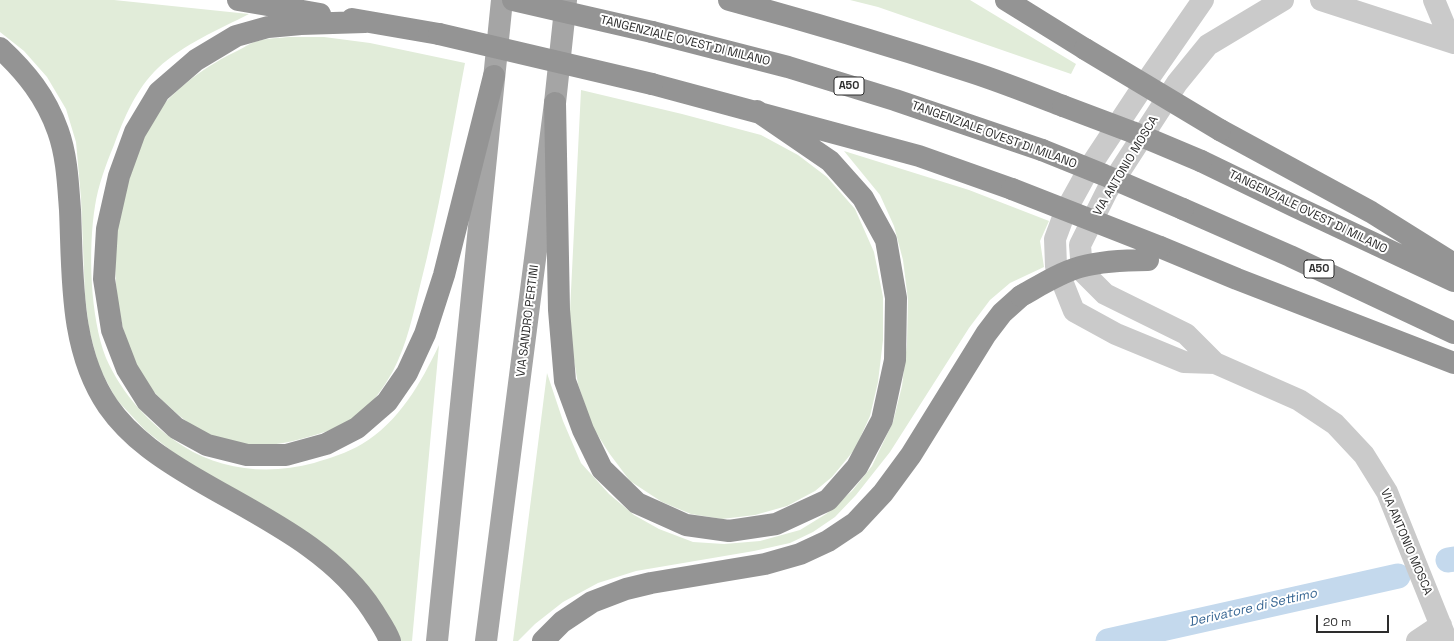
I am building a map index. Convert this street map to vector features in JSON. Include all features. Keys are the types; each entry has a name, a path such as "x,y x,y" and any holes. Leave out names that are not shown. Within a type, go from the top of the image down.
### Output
{"highway":[{"path":"238,0 439,34 652,84 757,111 919,156 1012,189 1154,254 1237,279 1454,363"},
{"name":"TANGENZIALE OVEST DI MILANO","path":"513,0 652,32 810,74 895,100 1042,150 1104,175 1297,259 1454,333"},
{"name":"TANGENZIALE OVEST DI MILANO","path":"729,0 814,23 973,73 1132,132 1201,161 1454,281"},
{"path":"1006,0 1220,130 1371,212 1454,264"},
{"path":"365,22 268,26 236,36 196,60 159,92 135,132 119,176 107,229 104,279 112,330 127,369 147,401 176,428 207,446 247,455 286,455 326,444 357,428 387,402 407,373 425,334 444,275 494,76"},
{"path":"0,48 32,81 46,105 58,131 64,154 68,185 72,278 77,318 84,354 94,380 108,405 129,431 157,455 283,530 322,556 344,575 365,600 387,633 390,641"},
{"path":"556,103 559,310 565,381 583,430 602,469 637,503 686,525 729,531 776,524 828,500 857,467 882,420 895,360 896,298 886,240 863,198 830,161 757,111"},
{"path":"543,641 562,622 592,602 626,589 651,583 765,564 800,554 828,541 855,523 883,494 911,455 986,334 1002,313 1021,296 1079,267 1154,254"}],"main road":[{"path":"437,641 502,0"},
{"name":"VIA SANDRO PERTINI","path":"486,641 556,103 566,0"}],"street":[{"name":"VIA ANTONIO MOSCA","path":"1203,0 1090,165 1065,212 1055,239 1055,246 1056,266 1074,311 1116,334 1184,362 1215,363"},
{"name":"VIA ANTONIO MOSCA","path":"1282,0 1208,45 1177,83 1107,191 1080,245 1082,271 1105,294 1186,334 1215,363 1299,400 1335,424 1364,455 1387,492 1444,633"},
{"path":"1321,0 1452,42"},
{"path":"1434,0 1452,42"},
{"path":"1417,641 1444,633"}],"green space":[{"path":"0,0 114,0 249,14 202,38 168,59 143,85 127,114 108,160 98,191 93,223 91,262 92,283 101,341 106,358 120,384 138,408 171,438 183,446 214,461 230,466 263,469 297,467 314,463 350,450 375,435 387,425 408,400 425,373 439,345 412,641 399,641 376,598 183,460 145,430 116,399 99,367 89,329 85,296 81,198 76,142 66,109 47,77 24,51 0,32"},
{"path":"850,0 970,0 1076,64 1071,74 878,7"},
{"path":"290,37 324,37 370,43 465,63 427,258 409,329 393,371 372,402 357,416 343,425 293,441 261,445 245,444 230,442 201,431 175,412 155,393 141,374 125,336 120,315 115,274 117,234 123,200 137,156 150,122 161,107 170,97 203,70 227,56 251,43"},
{"path":"581,90 682,114 761,135 798,155 827,177 855,209 874,252 883,297 883,340 878,382 870,416 855,449 832,477 815,491 787,506 755,515 722,519 691,514 662,502 630,481 609,453 592,426 578,384 569,331"},
{"path":"844,151 969,190 1049,221 1040,241 1044,267 1010,283 990,300 969,328 890,452 856,495 835,517 813,532 790,543 754,551 636,571 598,583 563,602 535,624 518,641 513,641 547,373 563,421 581,463 609,494 634,515 659,529 693,542 724,544 760,541 800,530 826,514 852,491 872,466 893,422 902,386 907,344 908,300 903,260 894,226 880,195"}],"waterway":[{"name":"Derivatore di Settimo","path":"1448,560 1454,559"},
{"name":"Derivatore di Settimo","path":"1108,641 1398,576"}]}
